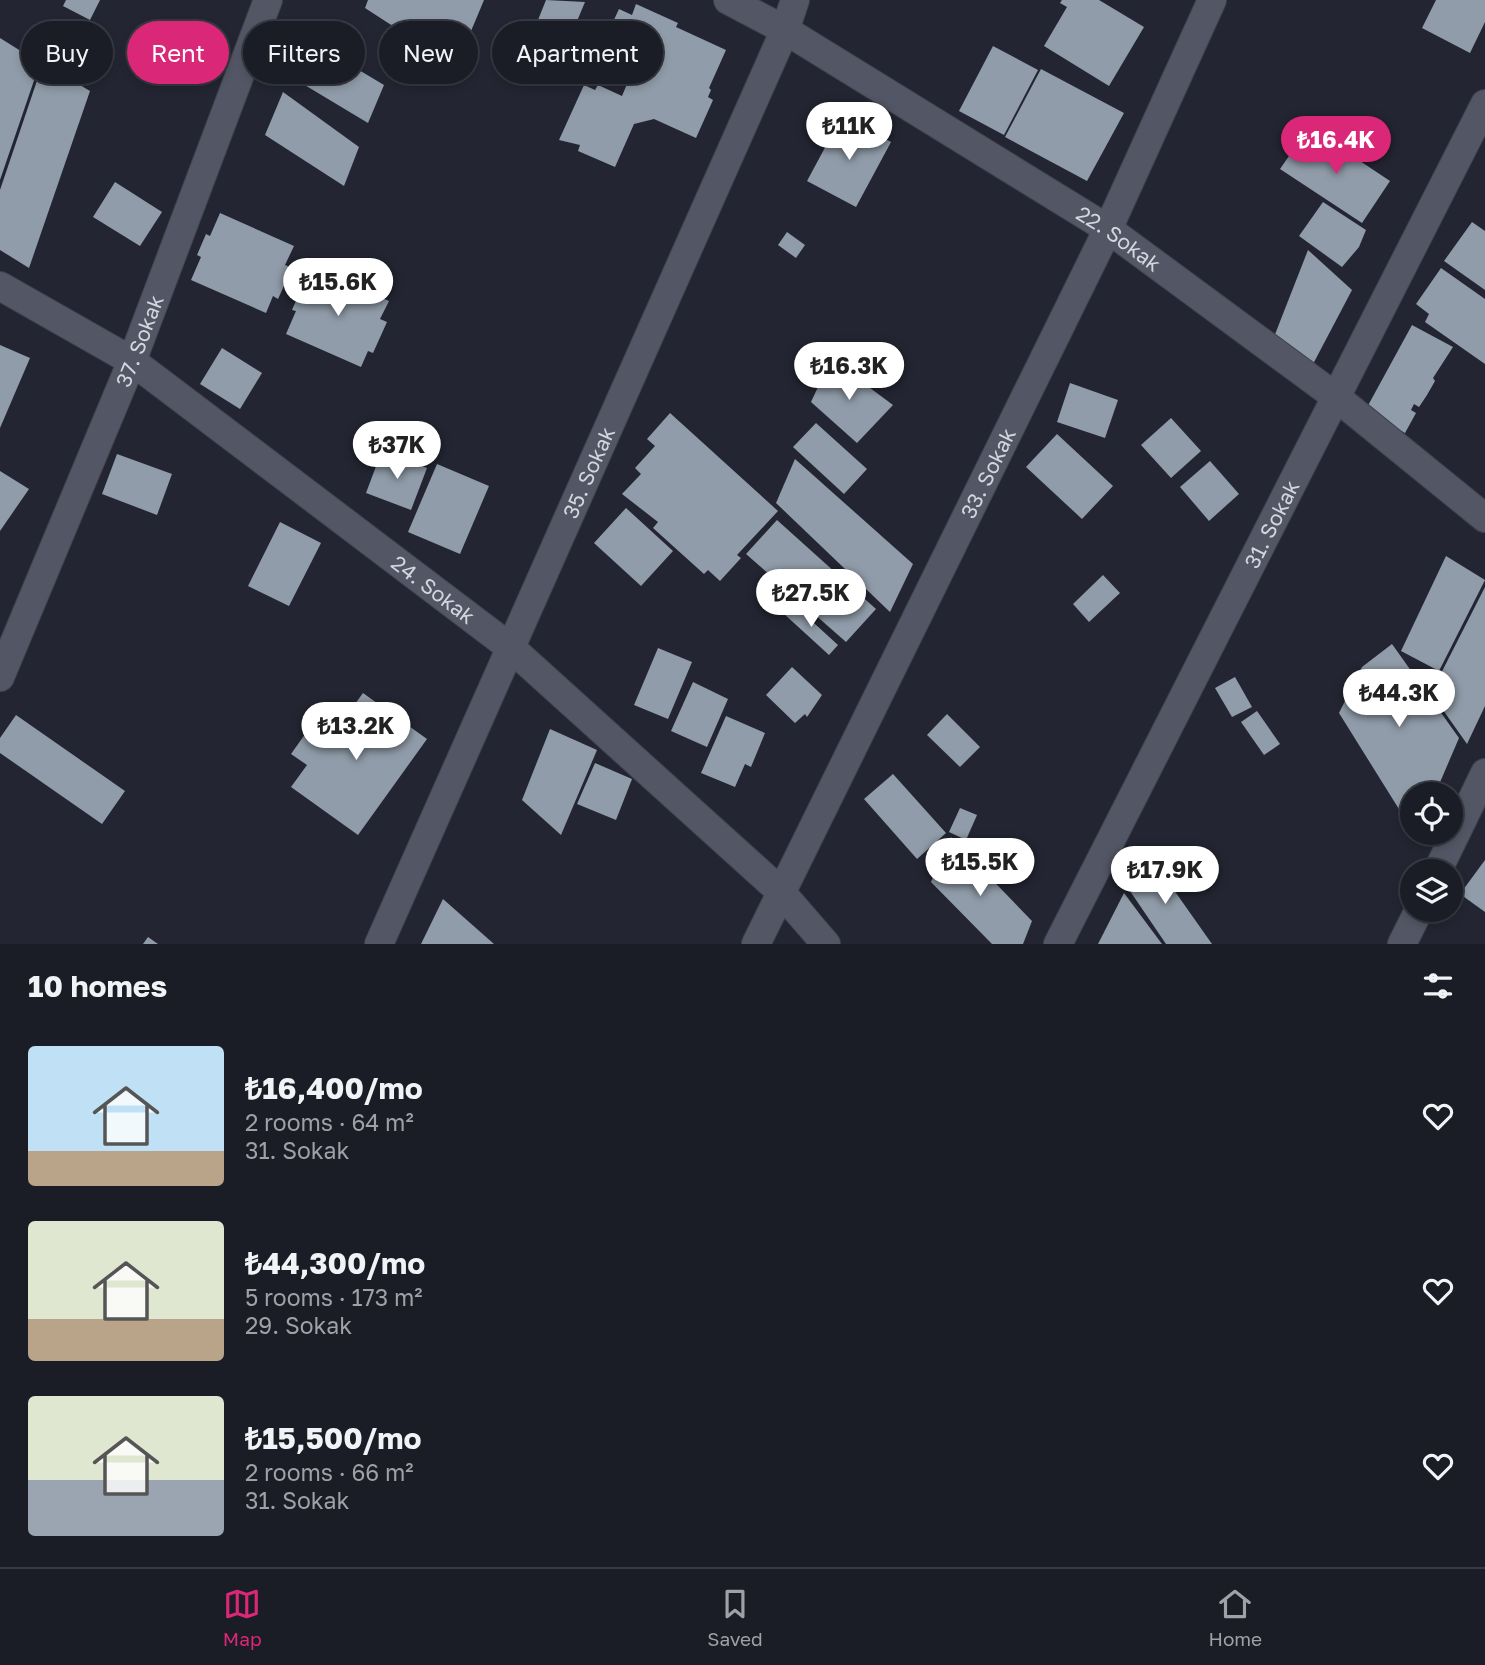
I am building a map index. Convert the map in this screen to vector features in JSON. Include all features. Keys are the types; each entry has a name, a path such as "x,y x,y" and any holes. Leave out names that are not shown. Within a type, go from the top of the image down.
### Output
{"street":[{"name":"37. Sokak","path":"0,677 131,361 268,0"},
{"name":"22. Sokak","path":"728,0 785,30 1108,229 1336,397 1485,518"},
{"name":"35. Sokak","path":"379,944 785,30 795,0"},
{"name":"33. Sokak","path":"756,944 1108,229 1212,0"},
{"name":"31. Sokak","path":"1058,944 1485,104"},
{"name":"24. Sokak","path":"0,286 131,361 511,648 780,891 826,944"},
{"path":"1443,859 1485,773"},
{"path":"1402,944 1413,922"}],"building":[{"path":"66,0 100,0 90,20 63,6"},
{"path":"368,0 484,0 475,21 385,21 365,8"},
{"path":"546,0 585,2 577,21 538,21"},
{"path":"1062,0 1099,0 1144,27 1109,86 1044,46 1067,7 1060,3"},
{"path":"1436,0 1485,0 1485,22 1470,53 1422,28"},
{"path":"636,4 678,23 676,27 726,50 709,88 711,90 708,97 713,100 696,138 654,119 634,124 615,167 578,151 580,145 559,140 584,85 595,90 598,85 622,96 627,84 663,84 663,21 613,21 619,9 632,15"},
{"path":"0,38 21,51 21,84 33,84 0,180"},
{"path":"993,46 1038,70 1004,135 959,111"},
{"path":"1041,69 1124,113 1087,181 1005,137"},
{"path":"365,74 384,85 368,123 303,84 365,84"},
{"path":"36,84 78,84 90,91 29,268 0,250 0,190"},
{"path":"283,92 359,147 344,186 265,135"},
{"path":"842,116 891,142 856,207 807,181"},
{"path":"1312,129 1390,181 1362,223 1280,169 1298,143 1301,145"},
{"path":"115,182 162,212 140,246 93,217"},
{"path":"1323,202 1366,230 1359,247 1342,267 1299,236"},
{"path":"220,213 294,246 285,265 292,268 278,299 273,296 266,313 191,280 201,257 197,255 206,234 210,236"},
{"path":"1472,222 1485,231 1485,290 1444,261"},
{"path":"787,232 805,245 796,258 778,245"},
{"path":"1308,250 1352,290 1312,366 1272,342"},
{"path":"315,268 389,301 380,319 387,322 373,353 368,351 361,367 286,334 296,311 292,310 301,289 305,291"},
{"path":"1441,268 1485,299 1485,364 1425,322 1429,314 1416,304"},
{"path":"1412,325 1453,347 1433,378 1435,381 1419,407 1414,404 1411,410 1416,413 1405,433 1365,411"},
{"path":"0,345 30,358 0,428"},
{"path":"222,348 262,373 240,409 200,384"},
{"path":"831,359 893,405 857,443 811,402"},
{"path":"1070,383 1118,400 1105,438 1057,422"},
{"path":"670,413 778,511 737,555 741,558 720,581 708,570 704,574 653,528 658,522 622,494 641,474 635,468 655,446 647,439"},
{"path":"1171,418 1201,451 1171,478 1141,445"},
{"path":"816,423 867,469 844,494 793,447"},
{"path":"1057,434 1113,486 1082,519 1026,467"},
{"path":"386,452 427,468 411,510 366,493 378,461 382,463"},
{"path":"117,454 172,474 157,515 102,494"},
{"path":"795,459 913,564 890,612 776,503"},
{"path":"1210,461 1239,494 1209,521 1180,487"},
{"path":"437,464 489,486 460,554 408,532"},
{"path":"0,471 29,489 0,531"},
{"path":"626,508 673,551 641,586 594,543"},
{"path":"777,520 876,609 846,642 746,554"},
{"path":"280,522 321,543 289,606 248,586"},
{"path":"1446,556 1485,580 1439,671 1401,651"},
{"path":"1103,575 1120,593 1089,622 1073,604"},
{"path":"1485,587 1485,706 1467,744 1431,693"},
{"path":"792,603 838,645 829,655 783,613"},
{"path":"1392,644 1459,738 1440,782 1400,782 1400,811 1339,713 1362,667"},
{"path":"658,648 692,662 668,719 634,705"},
{"path":"792,667 822,695 807,717 805,714 795,723 766,695"},
{"path":"1235,677 1252,707 1232,717 1215,688"},
{"path":"693,682 728,699 707,747 671,731"},
{"path":"363,693 427,739 358,835 291,787 307,765 291,754 308,730 315,736 320,729 326,732 333,722 339,726"},
{"path":"1257,711 1280,744 1264,755 1241,722"},
{"path":"947,714 980,747 960,767 927,735"},
{"path":"16,715 125,791 102,824 0,753 0,738"},
{"path":"726,716 765,733 751,767 745,764 735,787 701,773"},
{"path":"550,729 597,750 561,835 522,800"},
{"path":"595,763 632,779 616,820 577,804"},
{"path":"893,774 946,833 917,859 864,799"},
{"path":"960,808 977,815 966,840 949,832"},
{"path":"951,837 1032,921 1023,944 992,944 931,882"},
{"path":"1145,849 1212,944 1166,944 1130,891"},
{"path":"1485,860 1485,912 1463,896 1463,890"},
{"path":"1124,893 1162,944 1098,944"},
{"path":"443,899 494,944 421,944"},
{"path":"148,937 158,944 143,944"}]}
